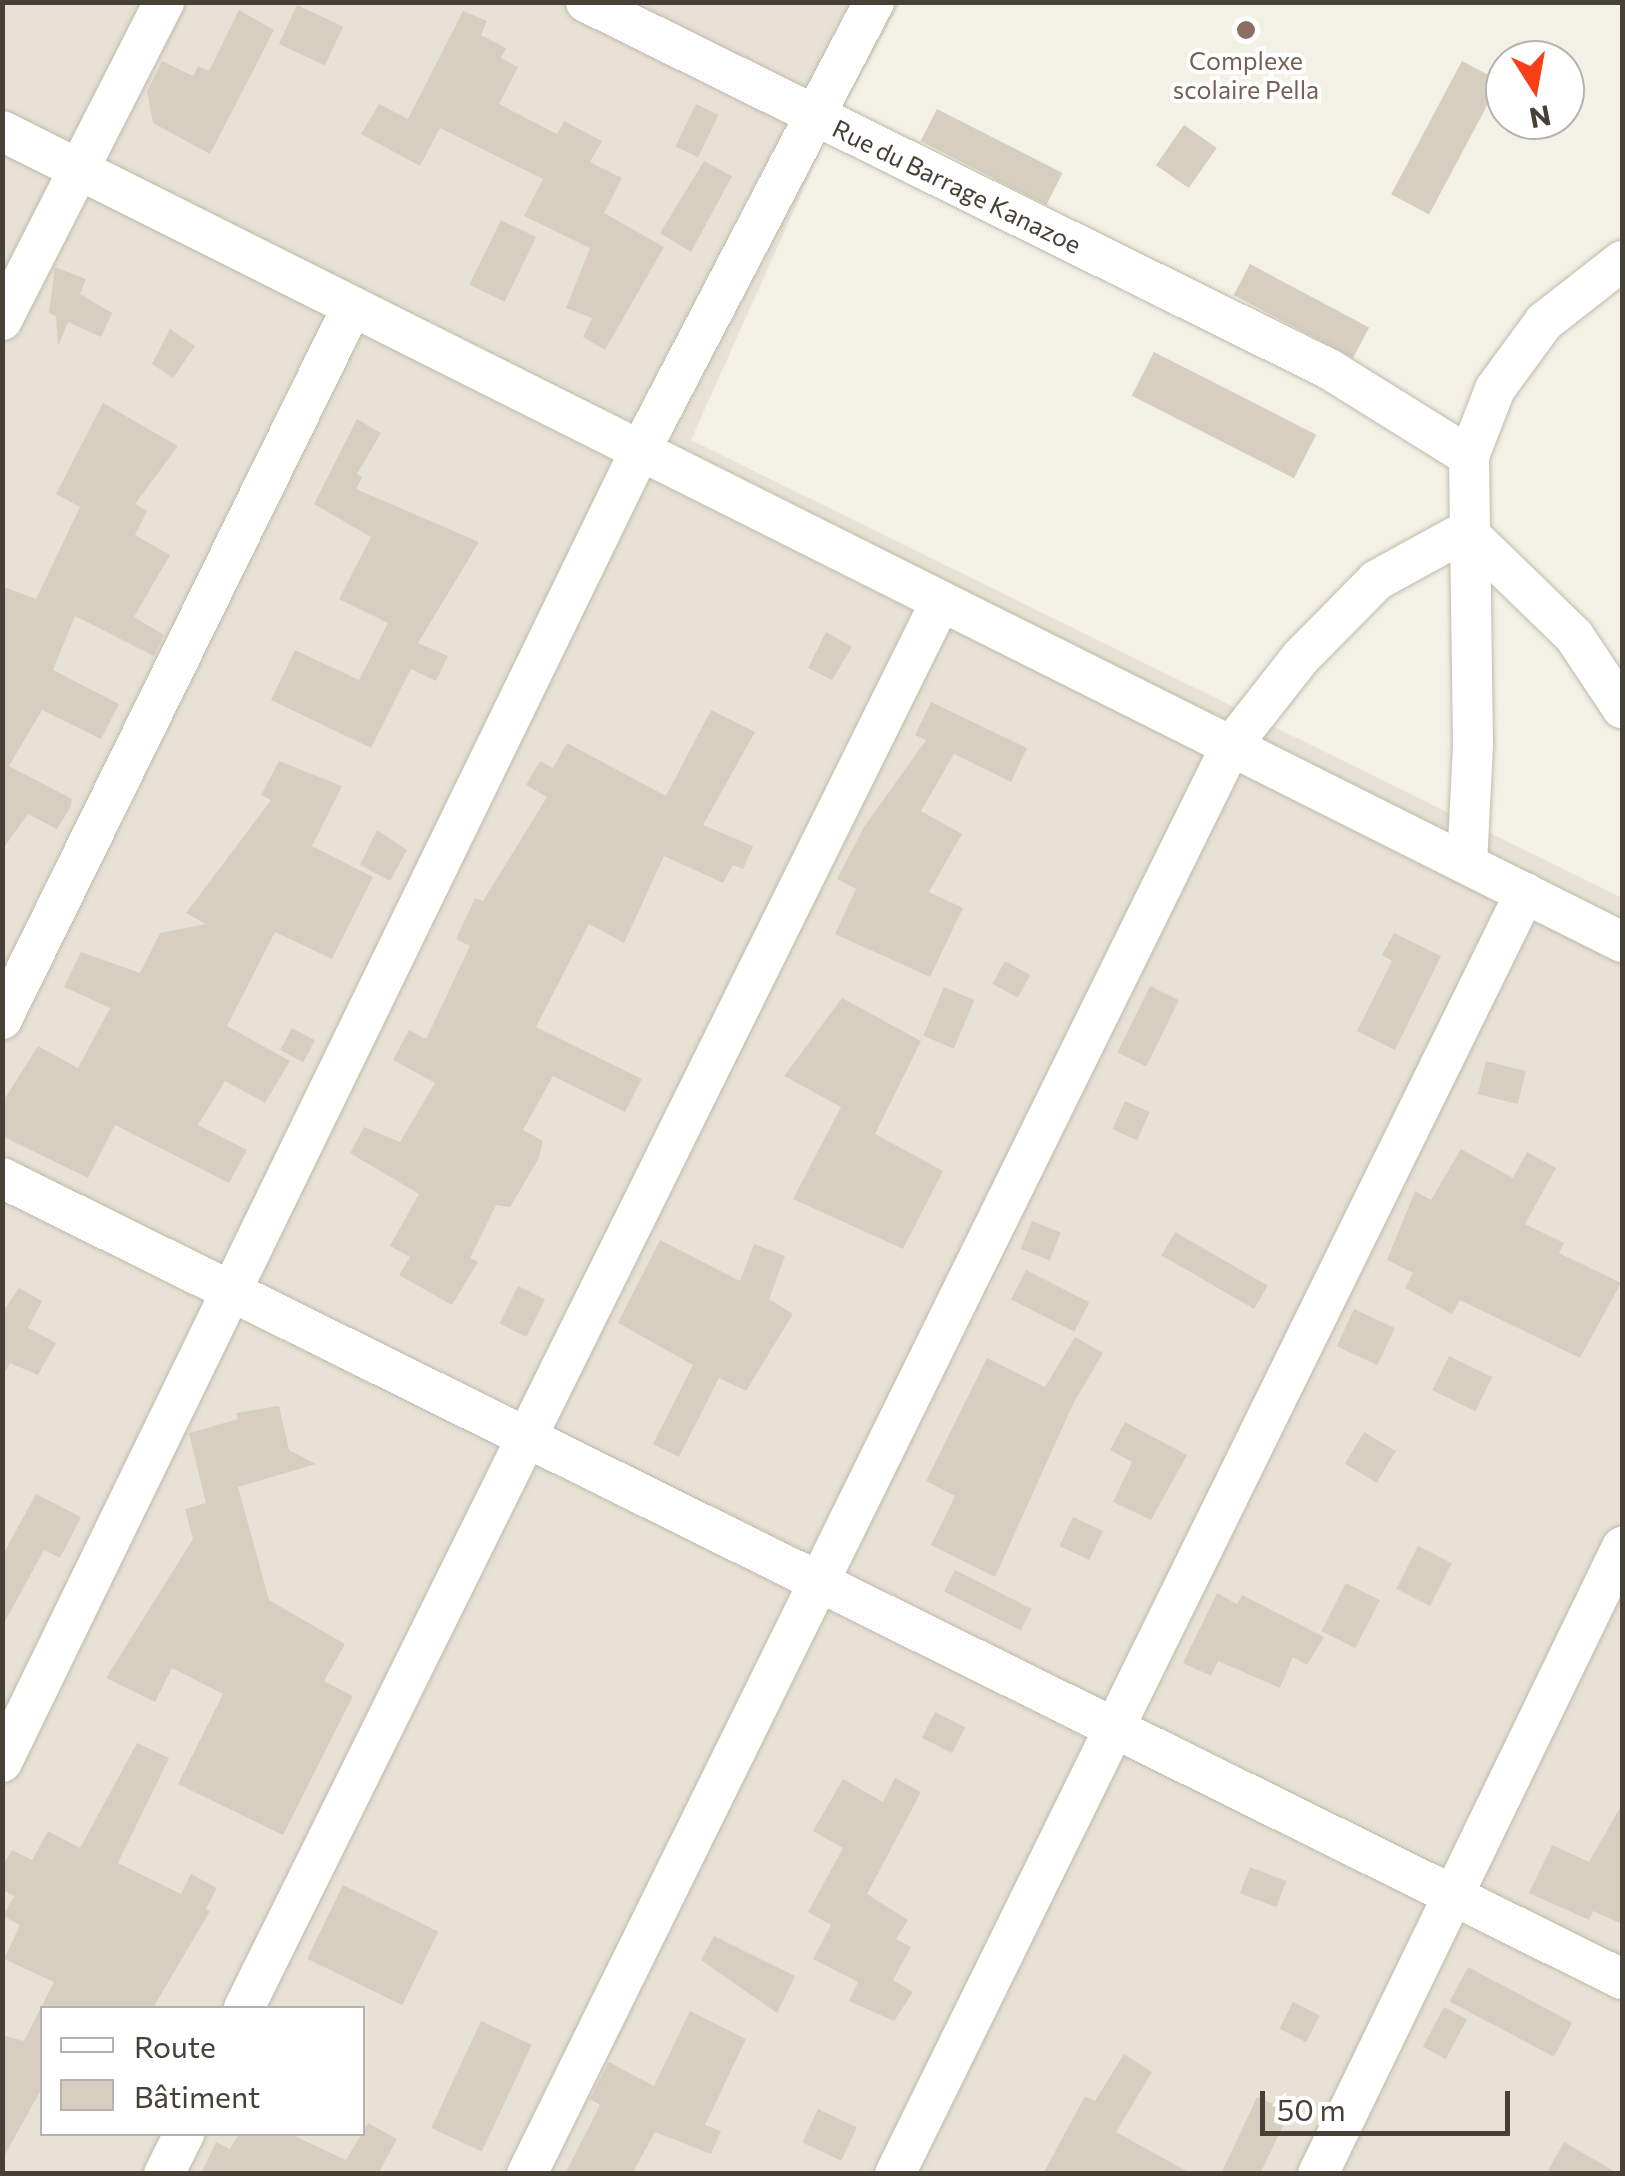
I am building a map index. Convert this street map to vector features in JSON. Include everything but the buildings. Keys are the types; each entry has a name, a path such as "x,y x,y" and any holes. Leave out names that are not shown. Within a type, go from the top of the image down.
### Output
{"street":[{"path":"2,320 164,2"},
{"name":"Rue du Barrage Kanazoe","path":"586,2 1329,369 1469,456"},
{"path":"2,1762 228,1290 640,451 812,114 874,2"},
{"path":"2,131 1622,942"},
{"path":"1467,864 1473,744 1466,531 1469,456 1495,389 1544,322 1622,261"},
{"path":"2,1019 352,307"},
{"path":"1466,531 1574,636 1622,708"},
{"path":"527,2174 1231,746 1301,657 1378,580 1466,531"},
{"path":"245,2006 523,1436 941,601"},
{"path":"895,2174 1119,1730 1525,893"},
{"path":"2,1178 1622,1979"},
{"path":"1318,2174 1622,1547"},
{"path":"164,2174 183,2136"}],"shaded area":[{"path":"3,3 900,3 824,143 691,440 1622,898 1622,2173 3,2174"}],"place":[{"name":"Complexe scolaire Pella","path":"1246,30"}]}
